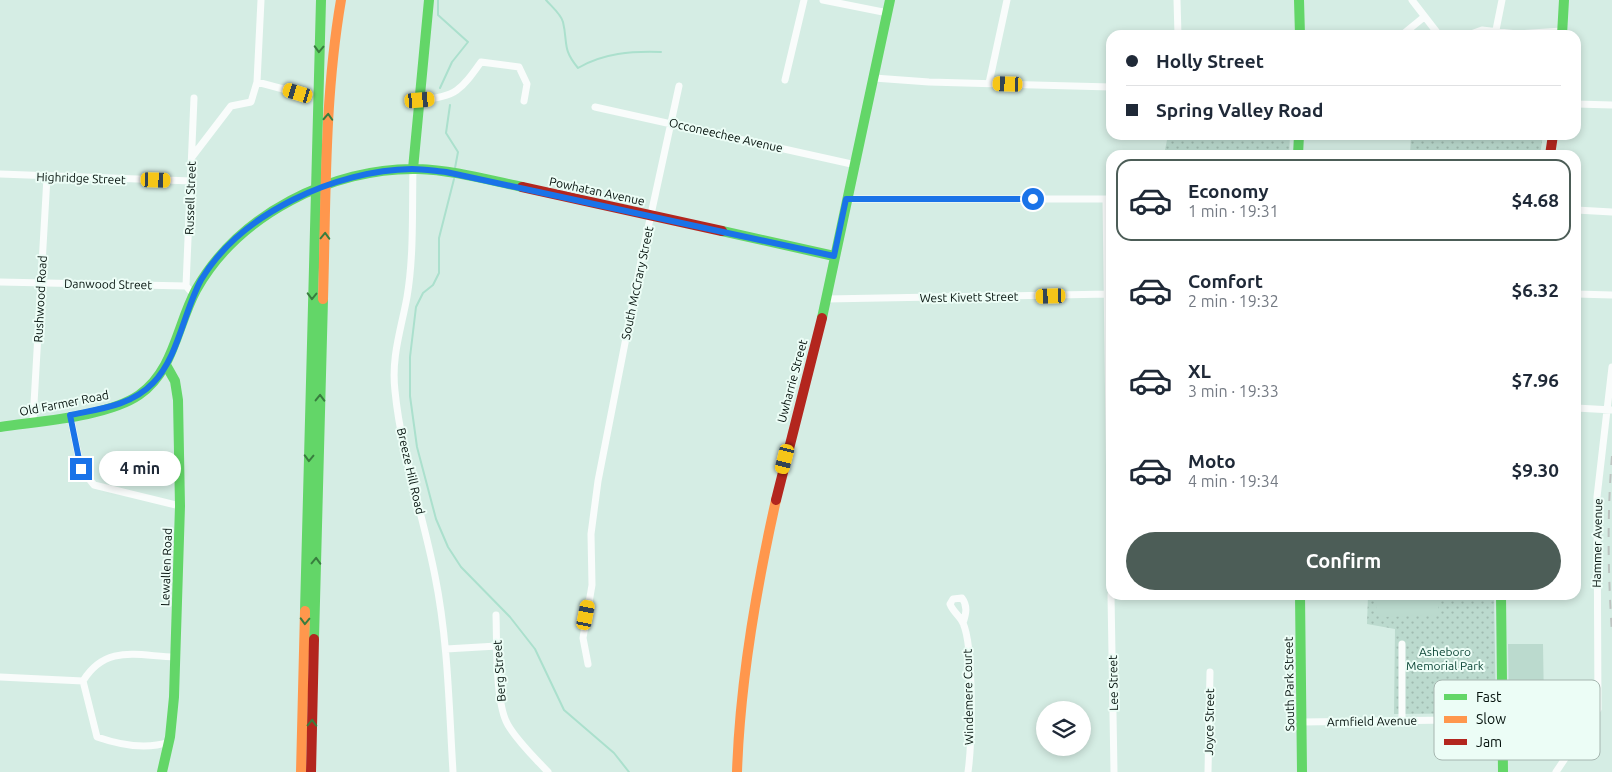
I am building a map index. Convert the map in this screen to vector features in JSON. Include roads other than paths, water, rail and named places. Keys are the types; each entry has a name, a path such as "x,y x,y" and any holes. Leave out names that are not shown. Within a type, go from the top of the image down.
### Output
{"main road":[{"path":"301,772 314,212 321,0"},
{"path":"311,772 327,166 331,72 341,0"},
{"path":"413,169 429,0"},
{"name":"Uwharrie Street","path":"737,772 740,708 764,553 794,423 806,386 826,299 890,0"},
{"path":"1299,0 1300,30"},
{"path":"1562,30 1564,0"},
{"name":"Powhatan Avenue","path":"413,169 471,176 834,256"},
{"name":"Old Farmer Road","path":"0,427 118,405 138,396 154,383 166,365 194,295 202,280 228,248 258,222 304,194 336,182 380,172 413,169"},
{"name":"Lewallen Road","path":"162,772 169,742 175,657 180,506 178,400 175,381 166,365"},
{"name":"South Park Street","path":"1300,600 1302,772"},
{"path":"1500,600 1501,680"}],"street":[{"path":"192,157 231,106 251,102 256,82 261,0"},
{"path":"785,80 804,0"},
{"path":"823,0 888,13"},
{"path":"990,83 1007,0"},
{"path":"1177,0 1178,30"},
{"path":"1412,0 1435,30"},
{"path":"1482,30 1496,30 1502,0"},
{"path":"1408,30 1424,17"},
{"path":"420,100 434,99 460,90 481,62 519,67 527,84 524,101"},
{"path":"874,78 1106,87"},
{"path":"256,82 298,93"},
{"name":"South McCrary Street","path":"588,664 583,630 592,584 591,534 598,481 679,86"},
{"name":"Russell Street","path":"186,286 192,181 194,98"},
{"path":"1581,104 1612,106"},
{"name":"Occoneechee Avenue","path":"595,107 671,122 856,165"},
{"name":"Breeze Hill Road","path":"413,169 408,278 393,362 401,429 435,576 446,649 453,772"},
{"name":"Highridge Street","path":"0,174 192,181"},
{"name":"Rushwood Road","path":"33,421 47,177"},
{"path":"846,199 1106,199"},
{"path":"1581,210 1612,212"},
{"name":"Danwood Street","path":"0,282 186,286"},
{"path":"186,286 194,295"},
{"name":"West Kivett Street","path":"826,299 1106,294"},
{"path":"1581,294 1612,295"},
{"name":"Hammer Avenue","path":"1598,680 1597,497 1610,410 1612,367"},
{"path":"1581,408 1610,410"},
{"path":"70,415 81,469 94,485 180,506"},
{"name":"Lee Street","path":"1112,600 1114,772"},
{"name":"Berg Street","path":"496,615 497,646 505,718 514,734 548,772"},
{"name":"Windemere Court","path":"963,623 970,680 968,772"},
{"path":"1402,644 1402,721"},
{"path":"446,649 497,646"},
{"path":"83,681 98,663 110,655 175,657"},
{"name":"Joyce Street","path":"1208,772 1210,672"},
{"path":"0,677 83,681"},
{"path":"83,681 97,737 141,746 159,745 169,742"},
{"name":"Armfield Avenue","path":"1302,722 1434,720"},
{"name":"Hammer Avenue","path":"1556,772 1564,760"}],"waterway":[{"path":"438,0 438,15 468,42 452,62 440,88"},
{"path":"546,0 562,19 566,46 578,68 597,59 618,54 661,52"},
{"path":"450,105 446,133 458,152 455,168"},
{"path":"454,179 439,238 439,273 433,285 423,293 416,307 410,357 410,396 417,447 436,519 448,547 461,567 510,617 535,649 564,710 614,753 629,772"}],"railway":[{"path":"1612,456 1609,500 1612,633"}],"park label":[{"name":"Asheboro Memorial Park","path":"1445,658"}]}
